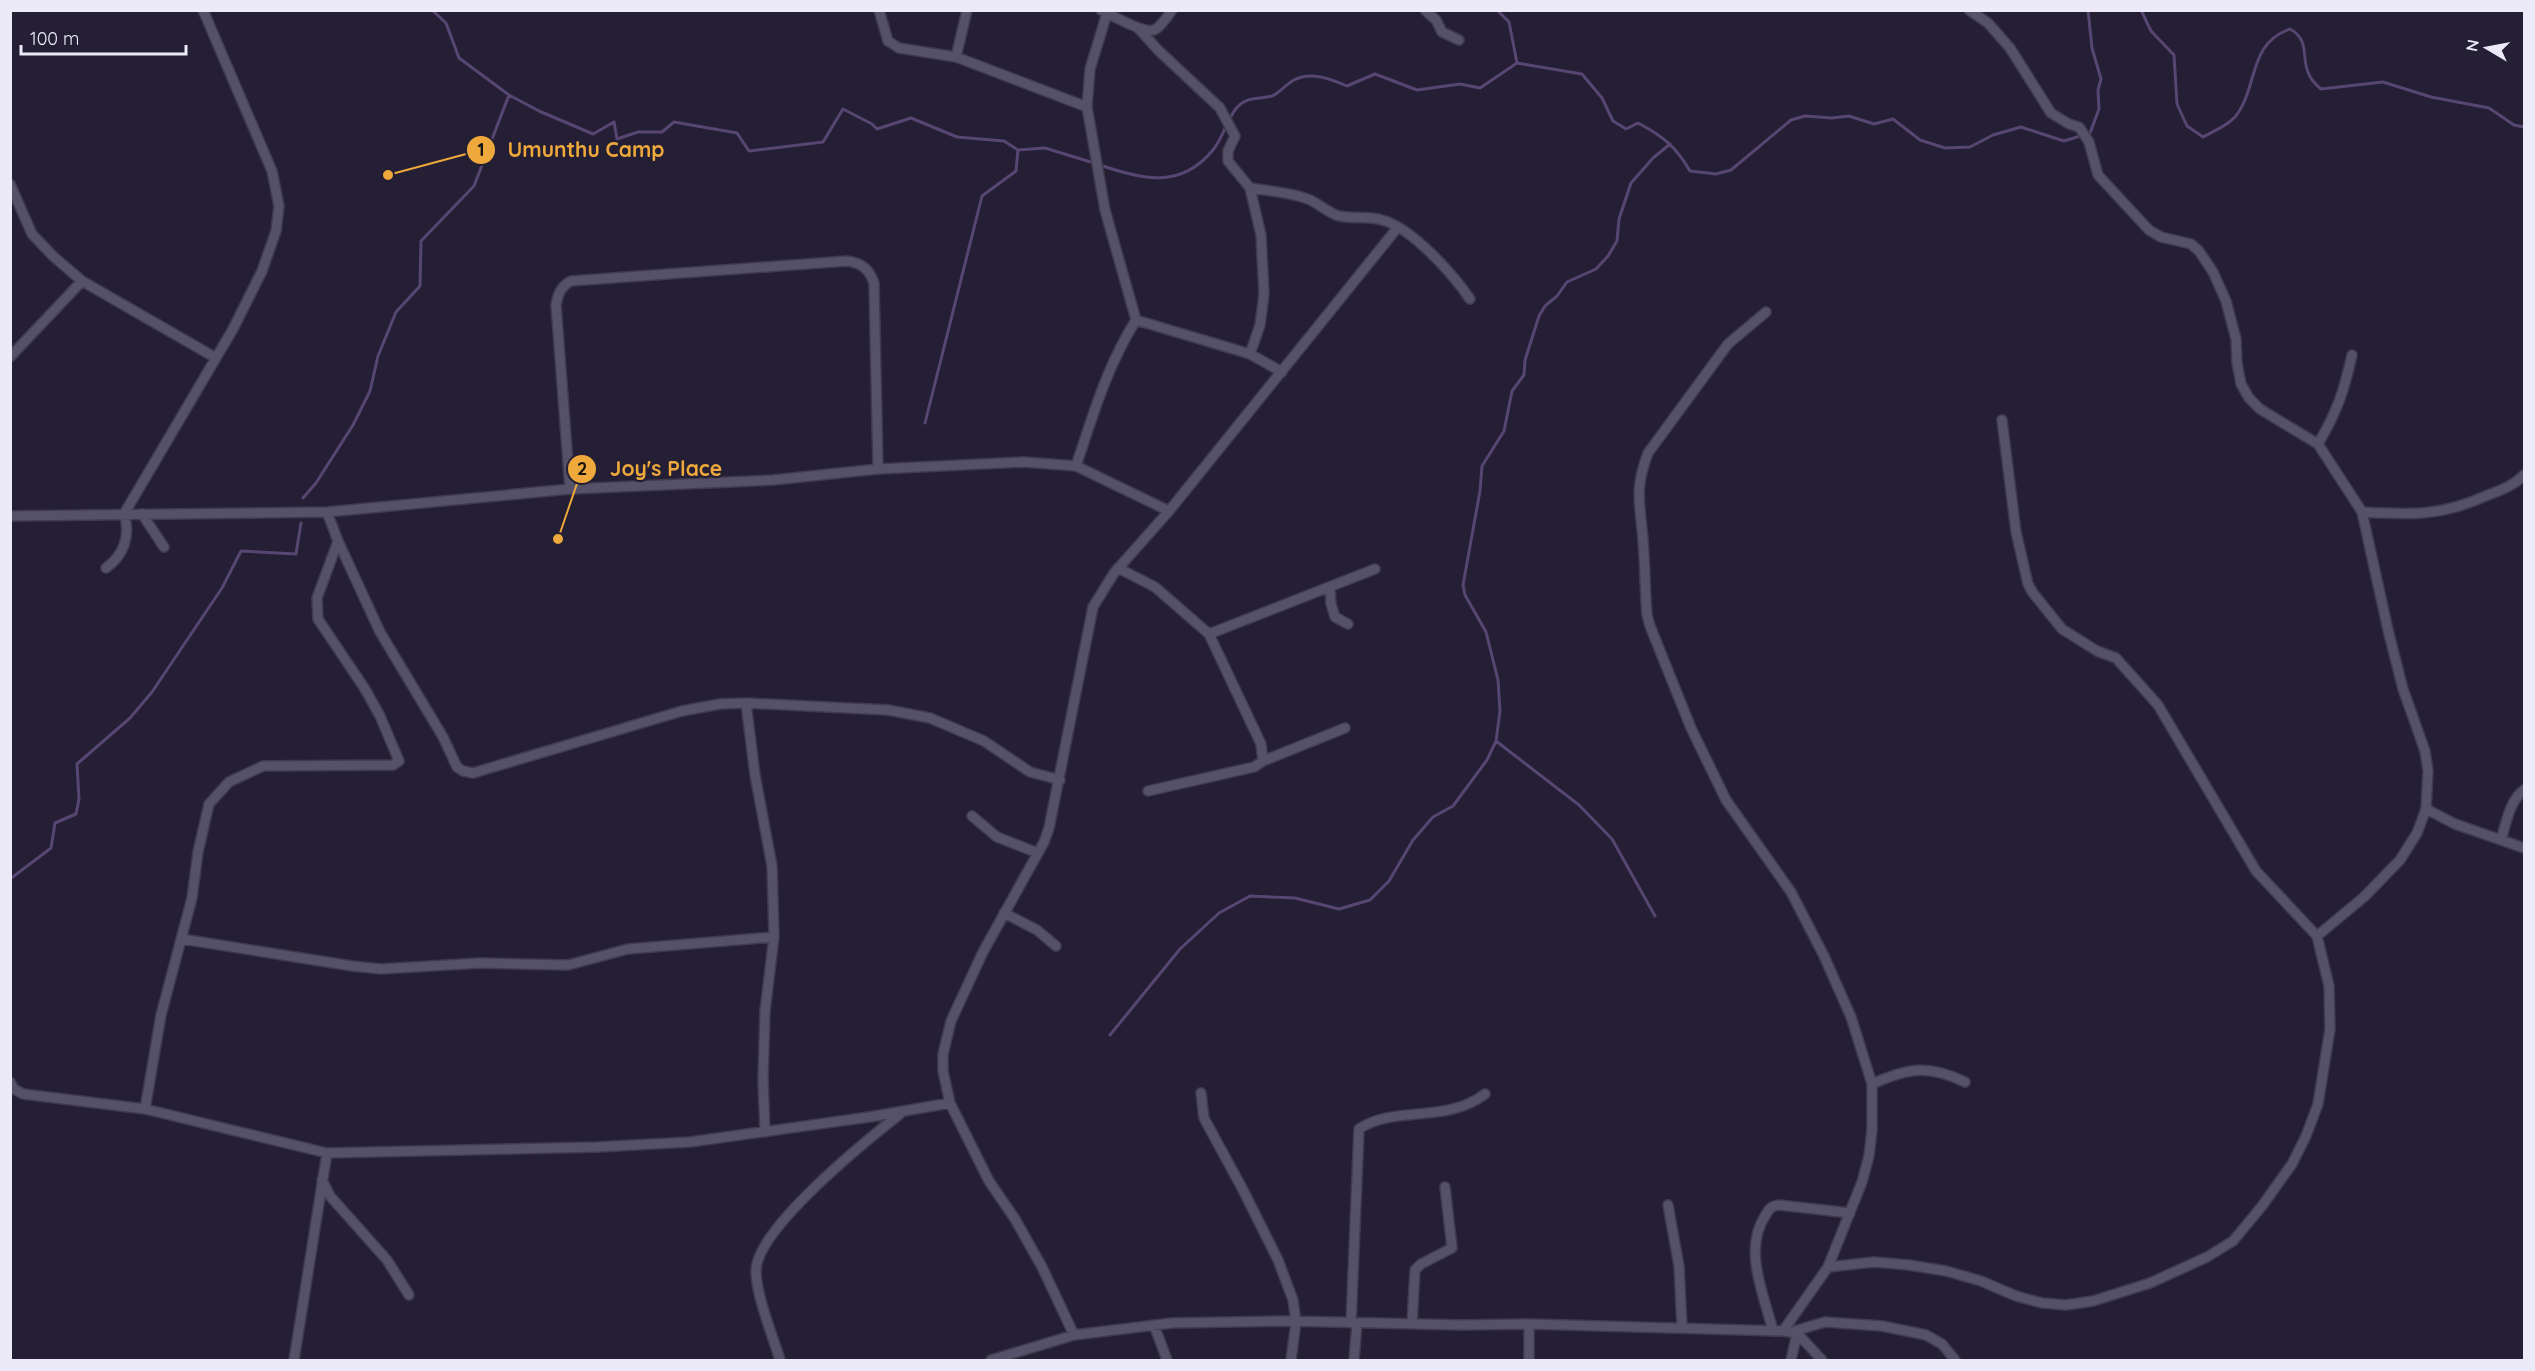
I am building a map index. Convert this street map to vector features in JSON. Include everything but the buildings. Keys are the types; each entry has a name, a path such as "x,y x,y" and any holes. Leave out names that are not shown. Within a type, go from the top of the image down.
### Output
{"street":[{"path":"106,568 116,561 126,541 124,514 216,358 262,271 276,231 279,206 272,171 203,10"},
{"path":"879,10 888,41 894,45 909,51 956,57 1087,107"},
{"path":"956,57 967,10"},
{"path":"1076,466 1105,379 1119,346 1136,320 1105,210 1087,107 1090,69 1104,12 1138,28 1154,30 1172,10"},
{"path":"1425,10 1436,20 1442,32 1459,40"},
{"path":"1969,10 1988,23 2010,48 2051,112 2069,124 2079,127 2089,142 2098,175 2150,230 2161,237 2191,244 2213,272 2233,322 2241,384 2249,398 2260,409 2318,444 2362,513 2403,689 2425,752 2428,771 2426,809 2417,833 2400,861 2364,897 2317,936"},
{"path":"1138,28 1220,108 1235,136 1228,151 1228,161 1250,188 1261,235 1264,277 1262,314 1250,354"},
{"path":"10,184 32,234 82,281 216,358"},
{"path":"1250,188 1293,194 1317,203 1338,216 1362,216 1382,220 1398,227 1422,246 1457,281 1470,299"},
{"path":"1074,1335 1042,1267 1015,1219 988,1181 950,1103 943,1071 945,1040 983,952 1049,828 1093,607 1101,589 1169,511 1398,227"},
{"path":"570,489 556,305 560,291 565,284 571,281 835,262 856,262 864,266 870,273 873,283 878,469"},
{"path":"10,357 82,281"},
{"path":"1766,312 1728,344 1665,429 1644,463 1637,491 1643,539 1647,615 1691,728 1726,800 1791,892 1824,956 1851,1017 1872,1084 1872,1130 1869,1156 1850,1213 1828,1267 1785,1332"},
{"path":"1136,320 1250,354 1282,372"},
{"path":"2318,444 2341,400 2352,355"},
{"path":"1828,1267 1874,1262 1909,1265 1946,1271 1981,1281 2016,1296 2042,1303 2066,1305 2093,1301 2150,1283 2207,1257 2233,1241 2292,1164 2318,1104 2330,1029 2329,986 2317,936 2256,871 2158,705 2116,658 2097,651 2062,629 2033,593 2028,584 2016,532 2002,420"},
{"path":"10,516 327,512 570,489 773,480 878,469 1024,462 1076,466 1169,511"},
{"path":"2362,513 2420,515 2462,507 2515,484 2524,475"},
{"path":"327,512 380,632 432,718 457,766 463,771 473,773 682,711 720,704 746,703 888,710 930,718 984,741 1030,772 1060,780"},
{"path":"142,514 164,548"},
{"path":"145,1108 161,1015 192,898 203,823 209,804 229,782 263,766 393,765 399,761 380,717 356,674 318,619 317,598 338,541"},
{"path":"1118,568 1155,587 1209,634 1261,744 1263,761"},
{"path":"1209,634 1375,569"},
{"path":"1330,588 1335,617 1348,624"},
{"path":"746,703 755,775 772,866 774,937 765,1011 763,1080 765,1132"},
{"path":"1148,791 1254,767 1263,761 1345,728"},
{"path":"2501,840 2510,812 2519,794 2524,790"},
{"path":"2426,809 2455,824 2524,848"},
{"path":"972,816 997,837 1038,852"},
{"path":"1004,914 1037,930 1056,946"},
{"path":"182,939 381,969 480,963 567,965 628,949 774,937"},
{"path":"1872,1084 1892,1075 1931,1069 1945,1072 1965,1082"},
{"path":"10,1082 14,1089 23,1095 145,1108 327,1154 633,1146 690,1142 903,1112 950,1103"},
{"path":"1201,1092 1204,1118 1278,1260 1293,1300 1296,1322 1291,1360"},
{"path":"1354,1360 1359,1129 1368,1123 1380,1120 1454,1110 1475,1102 1485,1094"},
{"path":"780,1360 756,1270 767,1241 822,1181 903,1112"},
{"path":"294,1360 327,1154"},
{"path":"322,1180 330,1196 387,1260 410,1295"},
{"path":"1412,1324 1415,1270 1421,1264 1452,1248 1445,1187"},
{"path":"1668,1205 1678,1266 1682,1327"},
{"path":"1791,1360 1785,1332 1755,1256 1756,1233 1770,1208 1779,1205 1850,1213"},
{"path":"991,1360 1074,1335 1154,1325 1296,1322 1682,1327 1785,1332 1825,1322 1882,1326 1926,1335 1942,1344 1955,1360"},
{"path":"1529,1324 1529,1360"},
{"path":"1154,1325 1167,1360"},
{"path":"1785,1332 1822,1360"}],"waterway":[{"path":"432,10 446,23 459,58 509,95 539,111 593,134 614,122 617,139 638,132 662,132 674,122 737,133 749,151 823,142 843,109 877,129 911,118 957,137 1004,141 1018,150 1045,148 1094,163"},
{"path":"1497,10 1509,22 1517,63 1582,74 1602,98 1613,121 1626,129 1638,123 1668,143 1690,171 1716,174 1731,170 1791,120 1805,116 1832,118 1849,116 1874,124 1893,119 1920,140 1945,148 1970,147 1993,135 2021,127 2064,141 2090,133 2099,109 2098,90 2101,79 2092,48 2088,10"},
{"path":"2141,10 2151,31 2174,55 2177,104 2187,126 2203,137 2224,126 2235,117 2248,93 2260,56 2276,36 2290,29 2302,41 2308,72 2321,89 2383,82 2431,97 2489,108 2514,125 2524,127"},
{"path":"1100,165 1146,177 1161,178 1188,171 1213,150 1239,105 1248,100 1272,96 1301,77 1321,77 1347,86 1375,74 1417,90 1460,84 1480,88 1517,63"},
{"path":"303,498 316,483 353,425 370,391 378,356 396,312 420,286 421,241 474,186 509,95"},
{"path":"1110,1035 1180,949 1219,913 1250,896 1295,898 1339,909 1370,900 1389,881 1413,840 1433,817 1453,806 1487,760 1496,741 1500,711 1498,680 1486,632 1465,595 1463,585 1480,491 1482,466 1504,431 1512,391 1524,375 1525,360 1539,316 1567,282 1596,269 1608,256 1617,241 1619,219 1631,183 1653,158 1670,144"},
{"path":"925,423 982,196 1016,171 1018,150"},
{"path":"10,879 51,848 55,823 76,814 79,799 77,764 130,718 152,692 222,588 241,551 296,554 301,523"},
{"path":"1496,741 1579,805 1612,839 1655,916"}],"place":[{"name":"Umunthu Camp","path":"388,175"},
{"name":"Joy's Place","path":"558,539"}]}
